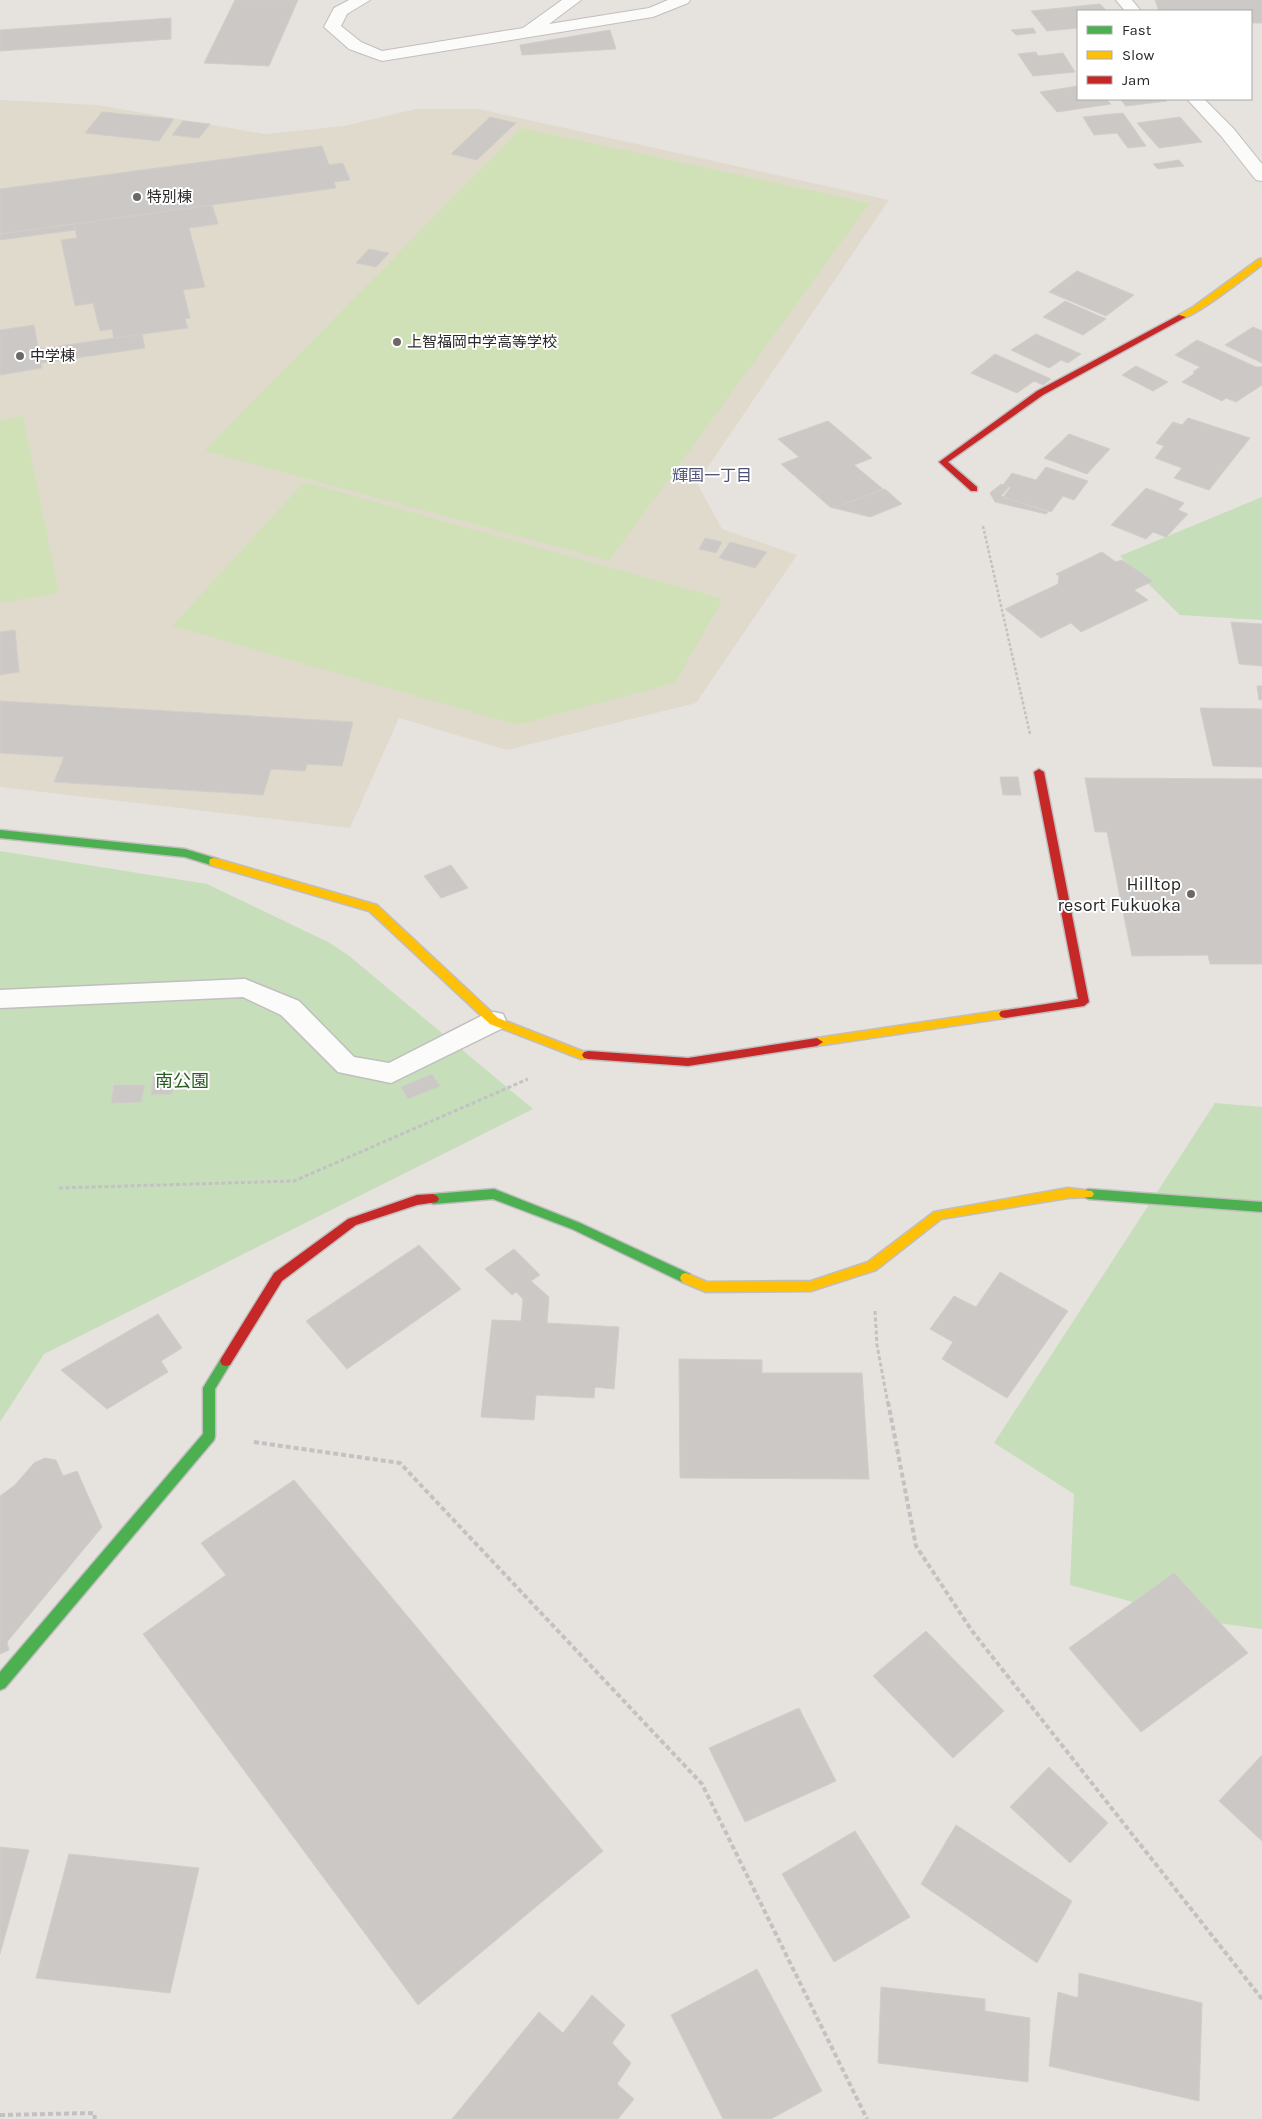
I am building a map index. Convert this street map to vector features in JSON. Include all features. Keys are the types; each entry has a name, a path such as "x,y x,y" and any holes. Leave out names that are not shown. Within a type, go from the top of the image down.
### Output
{"street":[{"path":"362,0 340,11 332,27 344,39 362,51 382,56 653,12 682,0"},
{"path":"525,34 573,0"},
{"path":"1124,0 1132,10"},
{"path":"1195,100 1227,132 1262,176"},
{"path":"974,489 944,462 1040,393 1196,309 1262,261"},
{"path":"0,834 185,853 373,908 494,1021 581,1055 688,1062 1084,1002 1039,772"},
{"path":"0,1683 209,1436 209,1388 278,1277 352,1222 417,1200 494,1194 576,1226 706,1287 812,1286 872,1266 938,1215 1068,1193 1262,1207"}],"lane":[{"path":"0,999 245,988 290,1008 347,1065 391,1074 494,1021"}],"path":[{"path":"974,489 1039,772"},
{"path":"59,1188 294,1181 581,1055"},
{"path":"872,1266 877,1345 916,1546 972,1631 1262,1999"},
{"path":"209,1436 400,1463 702,1784 867,2119"},
{"path":"0,2115 94,2114 95,2119"}],"shaded area":[{"name":"上智福岡中学高等学校","path":"0,100 97,105 265,134 344,126 416,109 479,109 889,200 697,483 722,529 797,555 696,703 507,750 399,718 350,828 0,787"}],"green space":[{"path":"521,128 870,203 609,561 204,451"},
{"path":"23,416 59,593 0,603 0,420"},
{"path":"304,482 723,599 675,683 517,725 172,626"},
{"path":"1262,497 1262,620 1180,615 1120,556"},
{"name":"南公園","path":"0,851 207,884 328,942 348,955 533,1109 44,1354 0,1422"},
{"path":"1215,1103 1262,1107 1262,1629 1203,1621 1070,1585 1074,1494 994,1443"}],"building":[{"path":"235,0 298,0 269,66 204,63"},
{"path":"1155,0 1262,0 1262,23 1252,23 1252,10 1159,10"},
{"path":"1100,4 1106,10 1077,10 1077,28 1047,31 1031,11"},
{"path":"171,18 171,39 0,51 0,30"},
{"path":"1033,28 1036,33 1016,35 1011,30"},
{"path":"610,30 616,49 522,55 520,45"},
{"path":"1036,52 1038,56 1063,53 1075,72 1033,76 1018,54"},
{"path":"1077,86 1077,100 1107,100 1111,104 1057,112 1040,92"},
{"path":"1121,100 1167,101 1126,106"},
{"path":"102,112 174,119 159,141 85,133"},
{"path":"1123,113 1146,146 1128,148 1117,133 1094,135 1083,117"},
{"path":"490,117 516,123 477,160 451,154"},
{"path":"1180,117 1202,142 1159,148 1137,123"},
{"path":"183,121 210,124 199,138 172,135"},
{"name":"特別棟","path":"322,146 329,165 343,163 350,180 334,182 336,188 0,234 0,189"},
{"path":"1179,160 1184,166 1158,169 1153,164"},
{"path":"212,205 218,224 189,228 205,287 183,290 190,318 185,319 188,328 114,338 112,329 100,331 93,303 75,306 61,240 77,238 74,224"},
{"path":"74,224 75,230 0,240 0,234"},
{"path":"369,249 389,253 376,267 356,263"},
{"path":"1077,271 1134,295 1106,316 1049,292"},
{"path":"1065,301 1106,319 1083,335 1043,317"},
{"name":"中学棟","path":"34,325 42,368 0,375 0,330"},
{"path":"1253,327 1262,331 1262,363 1225,345"},
{"path":"142,334 145,348 41,363 39,349"},
{"path":"1036,334 1081,354 1068,363 1061,360 1049,368 1011,350"},
{"path":"1197,340 1256,367 1262,367 1262,385 1236,402 1226,398 1222,401 1182,382 1200,367 1175,355"},
{"path":"995,354 1051,379 1043,385 1034,381 1017,393 971,373"},
{"path":"1136,366 1168,382 1153,391 1122,375"},
{"path":"1188,418 1250,438 1209,490 1174,478 1182,468 1155,458 1164,446 1156,443 1173,422 1182,425"},
{"path":"828,421 872,458 854,465 883,489 834,508 830,507 781,464 799,457 778,439"},
{"path":"1069,434 1110,449 1087,474 1044,458"},
{"path":"1046,467 1088,481 1074,500 1063,496 1051,512 1003,497 1011,487 1003,485 1012,473 1036,480"},
{"path":"1001,484 1009,487 1001,496 1048,512 1046,514 995,502 990,493"},
{"path":"1146,488 1184,503 1178,510 1188,514 1166,537 1153,532 1146,539 1111,525"},
{"path":"885,489 902,504 870,517 834,508"},
{"path":"705,538 722,542 716,553 699,549"},
{"path":"730,542 767,552 755,568 719,558"},
{"path":"1102,552 1116,562 1122,560 1153,581 1134,590 1148,600 1081,632 1071,623 1041,638 1005,609 1058,584 1059,576 1056,574"},
{"path":"1231,622 1262,624 1262,666 1239,664"},
{"path":"15,630 19,672 0,675 0,632"},
{"path":"1257,686 1262,686 1262,700 1259,700"},
{"path":"0,701 353,722 342,766 307,764 305,771 271,769 263,795 54,782 64,757 0,753"},
{"path":"1200,708 1262,709 1262,767 1213,766"},
{"path":"1000,777 1018,777 1021,795 1003,795"},
{"name":"Hilltop resort Fukuoka","path":"1085,778 1262,779 1262,964 1210,964 1208,955 1132,956 1107,832 1095,832"},
{"path":"451,865 468,888 441,898 424,876"},
{"path":"432,1074 440,1086 408,1099 401,1087"},
{"path":"153,1076 175,1076 172,1094 151,1095"},
{"path":"114,1085 145,1085 141,1102 111,1103"},
{"path":"419,1245 461,1289 347,1369 306,1321"},
{"path":"514,1249 540,1275 531,1281 549,1297 547,1323 619,1327 614,1389 595,1387 594,1398 536,1395 534,1420 481,1417 492,1320 521,1321 523,1299 516,1292 512,1295 485,1269"},
{"path":"1000,1272 1068,1311 1007,1398 942,1359 953,1342 930,1329 954,1296 976,1307"},
{"path":"158,1314 182,1348 161,1361 168,1372 107,1409 61,1370"},
{"path":"679,1359 762,1360 762,1373 862,1373 869,1479 680,1478"},
{"path":"45,1458 56,1460 63,1476 77,1471 102,1527 7,1642 9,1650 0,1654 0,1496 15,1485 34,1463"},
{"path":"294,1480 603,1851 418,2005 143,1634 226,1575 201,1543"},
{"path":"1174,1573 1248,1653 1141,1732 1069,1648"},
{"path":"926,1631 1004,1711 953,1758 873,1676"},
{"path":"799,1708 836,1781 745,1822 709,1748"},
{"path":"1262,1755 1262,1841 1219,1801"},
{"path":"1049,1767 1108,1823 1070,1863 1010,1807"},
{"path":"956,1825 1072,1901 1037,1963 921,1884"},
{"path":"855,1831 910,1917 834,1962 782,1874"},
{"path":"0,1847 29,1850 0,1954"},
{"path":"69,1854 199,1868 170,1993 36,1978"},
{"path":"757,1969 822,2091 771,2119 723,2119 671,2015"},
{"path":"1079,1973 1202,2003 1199,2101 1049,2066 1058,1992 1078,1998"},
{"path":"881,1987 985,1999 985,2011 1030,2018 1028,2082 878,2063"},
{"path":"592,1995 625,2025 612,2043 631,2063 617,2084 634,2099 618,2119 452,2119 539,2012 563,2033"}],"traffic: fast":[{"path":"0,834 185,853 214,862"},
{"path":"433,1199 494,1194 576,1226 686,1278"},
{"path":"1088,1194 1262,1207"},
{"path":"0,1683 209,1436 209,1388 226,1361"}],"traffic: slow":[{"path":"1182,317 1262,261"},
{"path":"214,862 373,908 494,1021 581,1055 588,1055"},
{"path":"817,1042 1005,1014"},
{"path":"686,1278 706,1287 811,1286 872,1266 938,1215 1068,1193 1088,1194"}],"traffic: jam":[{"path":"974,489 943,462 1040,393 1182,317"},
{"path":"1005,1014 1084,1002 1039,772"},
{"path":"588,1055 688,1062 817,1042"},
{"path":"226,1361 278,1277 352,1222 417,1200 433,1199"}],"place":[{"name":"特別棟","path":"137,197"},
{"name":"上智福岡中学高等学校","path":"397,342"},
{"name":"中学棟","path":"20,356"},
{"name":"Hilltop resort Fukuoka","path":"1191,894"}],"district":[{"name":"輝国一丁目","path":"712,475"}]}
